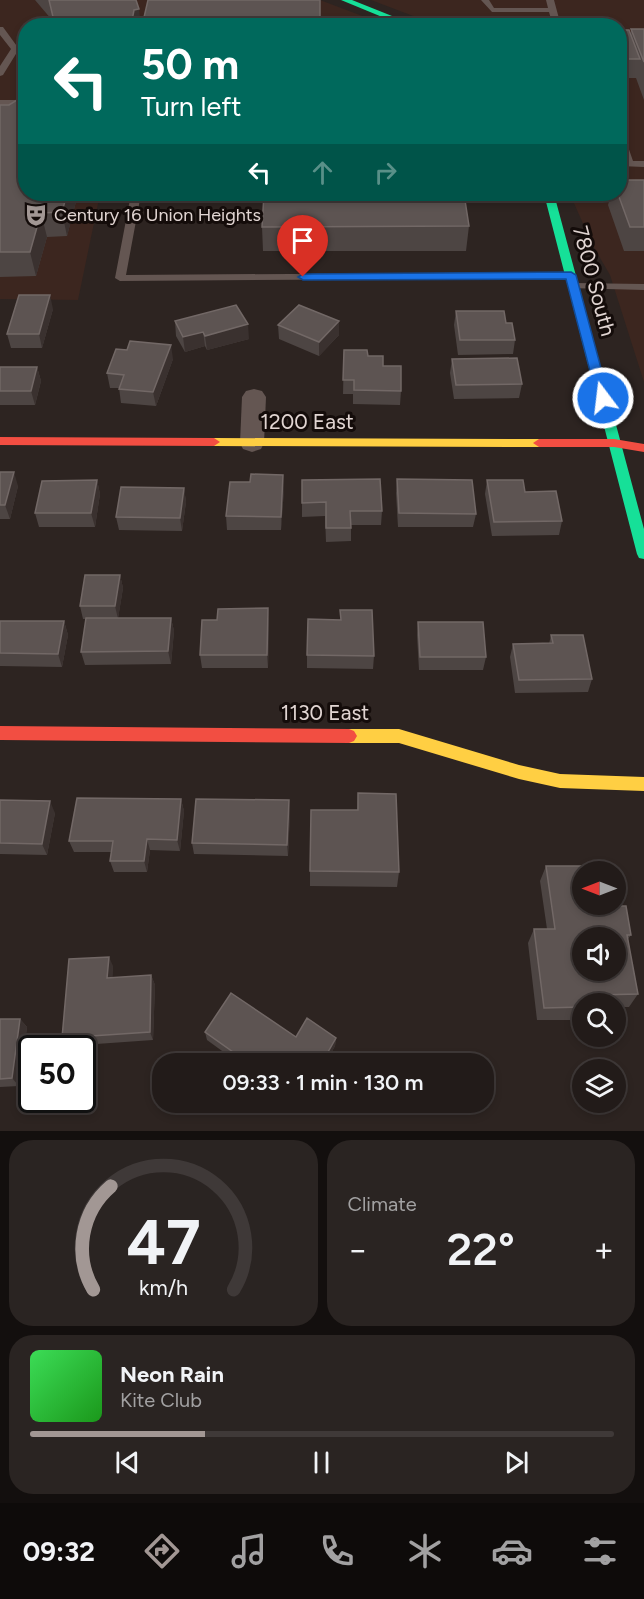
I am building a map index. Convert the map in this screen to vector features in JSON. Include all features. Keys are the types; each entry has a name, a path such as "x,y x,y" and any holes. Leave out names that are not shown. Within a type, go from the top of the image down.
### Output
{"street":[{"path":"345,0 392,18"},
{"name":"7800 South","path":"551,201 644,554"},
{"path":"252,443 254,397"},
{"path":"614,443 644,437"},
{"name":"1200 East","path":"0,441 614,443"},
{"path":"614,443 644,448"},
{"name":"1130 East","path":"0,734 399,736 429,742 520,772 561,781 644,784"}],"lane":[{"path":"485,0 492,10 552,10"},
{"path":"550,0 554,18"},
{"path":"0,73 15,49 2,34"},
{"path":"0,103 18,103"},
{"path":"627,163 644,164"},
{"path":"135,201 120,278 572,281 644,287"}],"shaded area":[{"path":"0,0 320,0 368,18 18,18 18,201 99,201 78,300 0,299"},
{"path":"371,0 644,0 644,382 610,275 592,244 573,201 627,201 627,18 419,18"}],"building":[{"path":"49,0 136,0 139,9 134,10 132,18 53,18"},
{"path":"148,0 320,0 320,18 144,18"},
{"path":"631,29 644,29 644,62"},
{"path":"627,30 629,30 640,59 627,59"},
{"path":"18,100 18,201 65,201 62,212 41,213 30,252 0,252 0,105 9,105"},
{"path":"627,180 644,180 644,227 630,227 621,201 627,201"},
{"path":"264,201 465,201 469,226 262,227"},
{"path":"19,295 50,295 39,334 7,334"},
{"path":"236,305 248,324 205,336 203,332 183,337 175,321"},
{"path":"299,305 339,321 319,342 278,325"},
{"path":"456,311 504,311 506,323 512,323 515,340 460,340"},
{"path":"130,341 171,345 153,392 119,389 124,375 107,373 116,349 127,350"},
{"path":"344,350 367,350 368,356 383,356 383,366 401,366 401,391 354,390 354,380 343,380"},
{"path":"517,358 522,384 456,385 452,359"},
{"path":"0,367 37,367 31,391 0,391"},
{"path":"0,472 14,472 5,505 0,505"},
{"path":"251,474 283,475 281,517 226,516 230,482 250,482"},
{"path":"380,479 382,511 350,511 351,528 326,528 326,502 302,503 302,480"},
{"path":"397,479 472,480 476,514 399,513"},
{"path":"97,480 91,513 35,513 42,481"},
{"path":"487,480 523,480 525,492 556,491 562,521 494,522"},
{"path":"121,487 184,488 180,518 116,517"},
{"path":"85,575 120,575 115,606 80,606"},
{"path":"268,608 267,655 200,655 202,620 217,620 218,609"},
{"path":"340,610 372,610 374,656 307,655 308,619 341,620"},
{"path":"86,618 171,618 168,651 81,652"},
{"path":"0,621 64,621 58,654 0,653"},
{"path":"418,622 483,622 486,657 420,657"},
{"path":"551,635 583,635 592,679 519,680 513,644 553,643"},
{"path":"358,793 396,794 399,872 310,871 311,810 358,810"},
{"path":"77,798 181,799 177,840 147,839 144,861 110,861 113,841 69,841"},
{"path":"196,799 289,800 287,845 192,843"},
{"path":"0,800 50,801 42,844 0,843"},
{"path":"546,866 572,866 572,915 626,915 626,906 631,935 627,935 638,994 572,993 572,1007 544,1008 534,929 555,929"},
{"path":"109,957 107,978 151,975 150,1032 96,1036 62,1035 69,959"},
{"path":"231,993 296,1037 307,1018 336,1038 327,1053 235,1053 205,1032"},
{"path":"0,1019 20,1019 12,1078 0,1079"}],"traffic: fast":[{"path":"345,0 392,18"},
{"path":"551,201 644,554"}],"traffic: slow":[{"path":"214,442 539,443"},
{"path":"349,736 399,736 519,772 560,781 644,784"}],"traffic: jam":[{"path":"0,441 214,442"},
{"path":"539,443 614,443 644,448"},
{"path":"0,733 349,736"}],"place":[{"name":"Century 16 Union Heights","path":"36,215"}],"route":[{"path":"303,277 571,275 603,398"}]}
